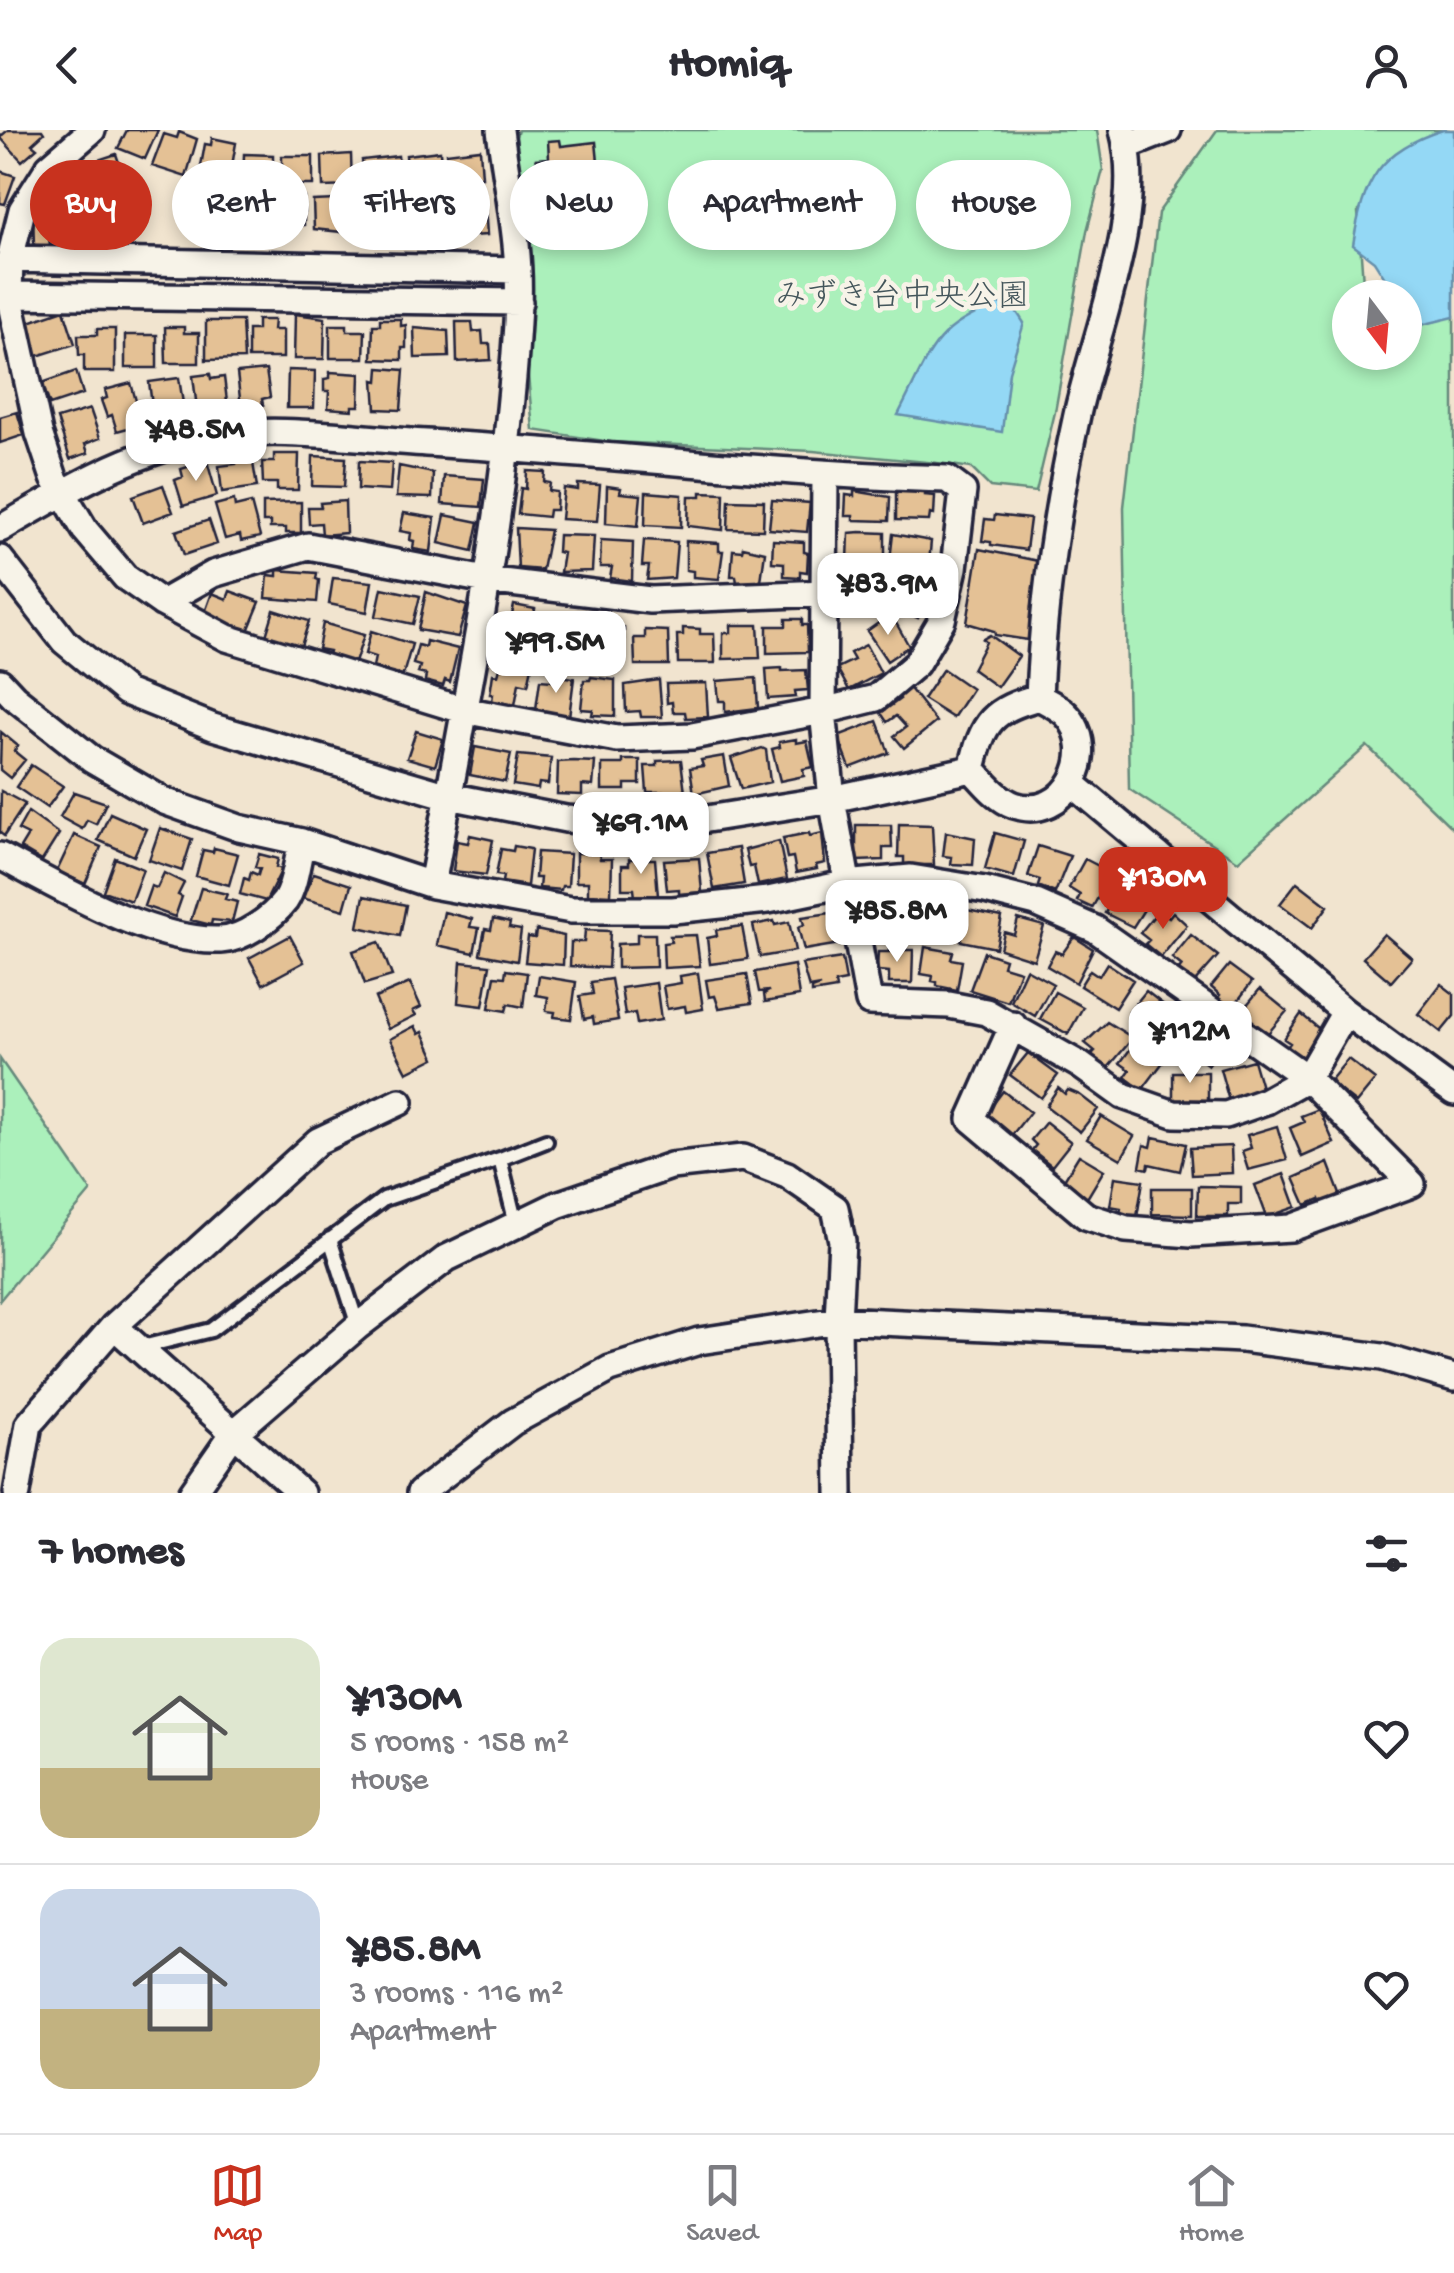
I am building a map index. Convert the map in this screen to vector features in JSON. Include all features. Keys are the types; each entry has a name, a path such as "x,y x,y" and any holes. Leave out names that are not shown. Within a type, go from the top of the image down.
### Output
{"street":[{"path":"0,530 64,492 149,453 200,439 258,432 825,475 947,479 962,491 954,568 942,620 916,664 876,698 692,736 617,739 463,710 227,638 162,603 125,577 85,530 64,492 54,478 39,433 9,296 10,259 22,210 49,167 92,130"},
{"path":"432,885 486,580 518,302 500,130"},
{"path":"1040,696 1043,612 1053,546 1078,413 1113,288 1128,192 1125,138 1168,130"},
{"path":"10,259 517,270"},
{"path":"9,296 518,302"},
{"path":"825,475 823,711 845,884 869,1002 949,1005 986,1012 1080,1065 1122,1096 1174,1114 1226,1114 1266,1100 1307,1078 1344,1012"},
{"path":"162,603 212,574 308,546 486,580 650,600 824,593"},
{"path":"0,559 64,641 126,692 213,727 449,796 566,818 663,826 832,800 972,769"},
{"path":"0,682 92,760 164,801 239,828 302,842 432,885 572,910 673,910 911,878 986,890 1036,904 1095,929 1307,1078 1412,1184 1291,1228 1191,1234 1126,1229 1086,1216 971,1119 1012,1024"},
{"path":"972,769 980,737 1004,707 1040,696"},
{"path":"972,769 998,796 1016,806 1046,806 1074,785 1083,748 1068,715 1040,696"},
{"path":"1074,785 1344,1012 1454,1092"},
{"path":"0,856 75,895 167,934 224,940 268,919 287,898 302,842"},
{"path":"18,1493 29,1424 114,1326 318,1141 400,1102"},
{"path":"192,1493 233,1434 358,1326 447,1258 557,1206 671,1166 743,1158 787,1175 836,1208 842,1241 838,1320 840,1493"},
{"path":"420,1493 513,1422 610,1369 699,1341 838,1320 1242,1340 1382,1357 1454,1378"},
{"path":"114,1326 301,1493"}],"lane":[{"path":"138,1348 210,1330 384,1199 546,1141"},
{"path":"500,1159 516,1224"},
{"path":"330,1239 358,1326"}],"green space":[{"name":"みずき台中央公園","path":"518,130 1097,130 1103,170 1087,231 1055,412 1036,492 990,487 971,468 937,463 813,451 611,442 533,430 527,364 532,272 529,250 648,250 648,160 519,160"},
{"path":"1217,130 1447,130 1358,212 1363,280 1332,280 1332,370 1422,370 1422,324 1454,316 1454,830 1367,746 1238,861 1129,789 1124,507 1158,213"},
{"path":"0,1059 91,1191 0,1300"}],"water":[{"path":"1454,130 1454,317 1422,325 1422,280 1386,280 1374,261 1353,245 1362,203 1378,171 1403,147"},
{"path":"1009,300 1024,323 1009,372 1002,432 898,415 937,342 964,320"}],"building":[{"path":"8,130 44,133 32,144 37,148 22,161 0,137"},
{"path":"127,130 158,130 145,159 118,148"},
{"path":"179,132 197,139 191,160 172,160 172,172 152,166 164,134 177,138"},
{"path":"212,138 236,143 233,160 202,160 205,144 211,145"},
{"path":"560,140 561,146 596,142 598,160 536,160 549,158 548,141"},
{"path":"480,149 481,160 447,160 446,153"},
{"path":"440,151 441,160 406,160 406,155"},
{"path":"244,154 273,155 273,160 244,160"},
{"path":"351,154 351,160 329,160 329,187 323,187 322,156"},
{"path":"282,156 313,156 313,185 309,185 309,160 282,160"},
{"path":"398,156 398,160 362,160"},
{"path":"0,171 15,176 5,204 0,203"},
{"path":"329,200 329,231 314,229 313,201"},
{"path":"64,310 75,344 31,358 20,325"},
{"path":"295,314 325,318 324,359 294,359"},
{"path":"380,319 401,319 401,326 406,325 402,360 372,359 373,325 380,325"},
{"path":"257,320 274,320 273,330 283,330 283,358 248,358 248,330 257,330"},
{"path":"206,321 242,321 244,359 206,360"},
{"path":"456,322 472,322 473,332 482,331 483,344 490,344 491,360 457,362"},
{"path":"330,325 347,325 347,331 365,331 364,358 330,358"},
{"path":"165,327 184,327 184,333 199,333 199,363 166,363"},
{"path":"414,328 448,331 449,357 415,358"},
{"path":"97,329 115,329 115,372 84,372 78,335 97,335"},
{"path":"125,335 157,335 157,368 125,368"},
{"path":"379,368 404,370 401,410 376,409 374,380 378,381"},
{"path":"266,370 270,397 262,399 263,405 241,407 237,373"},
{"path":"288,370 315,371 314,408 287,408"},
{"path":"76,371 83,394 50,405 42,383"},
{"path":"330,372 360,374 359,406 352,406 352,410 328,408 329,391 324,391 324,379 330,378"},
{"path":"210,374 211,379 224,377 228,409 197,409 193,376"},
{"path":"179,378 185,416 154,421 149,382"},
{"path":"131,383 141,419 134,422 135,426 117,431 101,400 107,398 105,390"},
{"path":"90,409 100,438 85,444 88,453 70,459 57,419"},
{"path":"17,412 24,435 0,443 0,417"},
{"path":"274,454 299,454 298,490 277,490 277,483 263,483 262,462 274,462"},
{"path":"313,456 346,458 344,487 312,486"},
{"path":"252,457 257,487 222,492 219,466"},
{"path":"207,461 217,496 183,506 175,480 183,477 181,469"},
{"path":"359,461 392,463 390,491 358,489"},
{"path":"399,466 433,473 432,498 396,497"},
{"path":"527,471 545,472 544,482 550,483 549,491 557,492 556,510 549,510 548,517 518,514"},
{"path":"444,476 484,479 481,507 442,504"},
{"path":"578,484 600,485 597,521 561,519 564,488 578,490"},
{"path":"163,485 173,512 143,523 133,496"},
{"path":"607,486 621,488 620,493 641,495 638,526 606,523"},
{"path":"854,491 890,497 889,521 853,520 853,516 845,516 846,495 854,496"},
{"path":"896,491 935,496 934,515 930,514 929,521 896,520"},
{"path":"646,492 682,495 681,527 645,525"},
{"path":"701,492 724,493 723,530 688,526 689,496 701,496"},
{"path":"234,500 235,507 251,503 260,537 241,541 240,535 225,539 215,505"},
{"path":"729,500 764,501 763,530 728,529"},
{"path":"772,500 810,503 807,532 769,529"},
{"path":"345,501 346,533 322,535 321,523 309,524 308,507"},
{"path":"301,502 301,533 286,533 286,528 270,528 270,522 263,522 263,503"},
{"path":"404,513 435,518 431,552 413,549 411,533 400,531"},
{"path":"445,515 479,522 473,551 439,543"},
{"path":"995,515 1030,519 1026,550 982,541 985,519 994,520"},
{"path":"209,520 217,544 184,555 176,531"},
{"path":"516,528 550,530 542,570 518,568"},
{"path":"849,533 885,533 885,565 848,561"},
{"path":"893,534 931,541 929,563 920,563 920,569 894,567 894,560 890,560"},
{"path":"558,535 594,536 592,571 560,572 563,553 557,552"},
{"path":"601,540 633,542 632,581 610,578 612,567 600,567"},
{"path":"644,540 677,542 674,578 647,580 649,566 642,566"},
{"path":"773,540 804,542 807,572 800,571 800,577 784,576 784,563 772,562"},
{"path":"686,541 719,543 719,551 723,551 719,579 693,577 693,571 686,570"},
{"path":"743,547 765,552 761,581 737,583 736,576 731,576 733,550 742,551"},
{"path":"979,549 1038,561 1031,607 1033,627 1028,640 995,635 994,631 967,623"},
{"path":"277,570 317,573 317,602 266,598 268,575 277,576"},
{"path":"848,576 874,576 872,615 846,614"},
{"path":"898,576 931,591 918,618 886,603"},
{"path":"333,578 372,582 367,612 329,604"},
{"path":"382,588 420,596 413,624 376,616"},
{"path":"230,591 260,602 248,631 204,615 212,593 227,599"},
{"path":"426,592 467,606 458,637 418,630"},
{"path":"514,605 535,609 533,622 541,624 536,651 508,646 508,636 502,635 504,619 511,620"},
{"path":"274,610 309,621 301,646 266,636"},
{"path":"891,614 909,646 887,661 867,631"},
{"path":"786,619 802,619 802,625 807,625 808,652 767,653 767,626 786,626"},
{"path":"323,623 364,635 355,663 318,649"},
{"path":"560,623 585,625 583,662 558,660 558,654 543,653 544,636 559,637"},
{"path":"731,625 758,625 760,658 723,659 723,633 731,633"},
{"path":"606,628 624,628 624,664 591,663 592,631 606,632"},
{"path":"683,628 714,634 715,663 678,663 677,635 683,635"},
{"path":"645,630 668,631 669,665 635,665 634,638 645,638"},
{"path":"371,631 412,644 403,675 373,667 375,657 365,654"},
{"path":"990,635 1019,656 997,687 972,669 986,642 983,639"},
{"path":"426,641 458,649 450,682 445,680 443,686 425,681 426,675 418,673 420,666 413,664 418,645 425,647"},
{"path":"866,645 881,673 849,690 837,668 854,660 850,653"},
{"path":"502,660 532,667 528,685 519,683 515,705 492,701 493,674 498,675"},
{"path":"766,669 806,670 808,690 795,691 796,697 768,699"},
{"path":"943,669 972,689 953,718 923,699"},
{"path":"553,675 574,678 569,717 536,709 540,680 552,681"},
{"path":"756,678 758,708 725,712 725,701 719,701 717,681"},
{"path":"584,680 615,680 615,716 592,715 593,710 581,709"},
{"path":"659,680 662,717 626,712 625,685"},
{"path":"706,683 708,717 686,718 685,712 673,712 672,702 667,703 666,684"},
{"path":"908,686 936,722 904,748 894,736 906,727 896,716 887,722 881,713 900,699 896,694"},
{"path":"877,721 889,753 850,768 838,736"},
{"path":"416,731 443,739 435,766 407,758"},
{"path":"1,732 18,746 14,751 25,760 10,778 0,770"},
{"path":"796,739 796,743 807,741 813,767 803,769 804,776 780,781 772,749 780,747 779,742"},
{"path":"475,747 511,754 505,782 470,775"},
{"path":"766,750 770,782 741,789 731,758"},
{"path":"518,755 551,758 548,784 539,783 538,789 513,785"},
{"path":"724,756 729,786 694,794 690,768 703,766 701,760"},
{"path":"623,760 640,760 640,784 625,784 625,790 602,790 602,764 623,764"},
{"path":"681,760 685,792 647,792 645,766"},
{"path":"558,762 595,762 593,786 582,785 582,795 557,794"},
{"path":"31,765 63,786 47,808 16,787"},
{"path":"1,791 25,804 4,836 0,833"},
{"path":"74,792 106,803 96,824 87,820 82,829 60,817"},
{"path":"28,812 59,834 42,861 20,848 28,835 18,830"},
{"path":"110,813 146,829 134,856 98,840"},
{"path":"899,824 932,825 934,865 904,865 904,857 898,857"},
{"path":"856,825 891,825 892,848 883,848 883,860 856,861"},
{"path":"160,828 192,839 182,871 149,860"},
{"path":"946,832 975,838 973,865 951,864 952,857 943,856"},
{"path":"822,833 825,863 816,865 817,869 796,873 793,857 787,858 783,838"},
{"path":"995,833 1024,841 1014,877 985,869"},
{"path":"74,835 101,847 85,884 57,871"},
{"path":"470,835 493,840 486,875 453,871 457,841 468,843"},
{"path":"779,841 787,879 758,885 745,850"},
{"path":"514,846 531,849 527,886 502,882 503,876 496,875 501,849 513,851"},
{"path":"1038,846 1070,856 1055,893 1038,886 1040,880 1028,876"},
{"path":"214,848 238,854 229,885 196,876 203,850 213,852"},
{"path":"738,848 744,884 714,889 707,853"},
{"path":"537,852 570,854 568,886 561,890 539,888 540,878 535,878"},
{"path":"576,853 599,853 600,859 612,859 611,895 588,894 588,882 576,882"},
{"path":"259,854 278,859 276,867 282,869 266,901 240,894 244,878 249,880 251,872 258,875 260,868 255,867"},
{"path":"115,858 143,869 131,901 103,891"},
{"path":"699,858 702,892 679,894 679,889 667,890 664,860"},
{"path":"629,859 655,859 658,896 635,897 634,889 622,889 622,865 629,865"},
{"path":"1085,859 1112,873 1092,908 1077,901 1080,895 1069,888"},
{"path":"164,873 184,883 175,917 144,906 151,886 157,888"},
{"path":"314,873 351,885 344,910 302,898"},
{"path":"1125,879 1152,897 1133,927 1105,913"},
{"path":"1297,882 1328,906 1312,928 1280,904"},
{"path":"201,888 227,894 225,899 237,902 232,922 212,920 211,925 191,920"},
{"path":"364,896 406,905 400,936 358,927"},
{"path":"902,902 907,932 882,937 881,930 868,933 864,909"},
{"path":"933,903 950,905 949,913 957,914 954,939 916,933 916,908 932,911"},
{"path":"967,910 1002,917 996,948 961,941"},
{"path":"1159,910 1169,917 1173,912 1187,925 1161,957 1145,944 1149,940 1140,933"},
{"path":"444,912 472,919 470,927 479,928 474,953 437,945"},
{"path":"831,913 840,944 804,950 798,927 804,925 802,917"},
{"path":"493,919 521,930 517,961 480,954 485,929 491,930"},
{"path":"1018,919 1044,926 1034,960 1000,949 1004,932 1014,935"},
{"path":"774,921 775,925 789,922 795,951 760,957 753,925"},
{"path":"742,926 748,959 710,964 707,938 717,936 716,930"},
{"path":"536,930 564,936 563,965 525,962 528,937 535,938"},
{"path":"585,930 610,931 608,968 570,966 571,942 584,942"},
{"path":"637,934 655,934 656,967 617,968 617,944 637,943"},
{"path":"1384,934 1412,958 1391,982 1363,958"},
{"path":"696,935 700,966 664,968 663,943 671,942 670,936"},
{"path":"1191,935 1218,956 1194,983 1178,971 1182,966 1172,958"},
{"path":"290,936 304,962 263,984 249,958"},
{"path":"1074,937 1093,949 1076,983 1047,966 1055,951 1062,954"},
{"path":"379,942 392,976 365,984 353,951"},
{"path":"925,947 953,952 951,959 962,961 957,990 937,986 933,976 921,974"},
{"path":"913,950 912,983 889,983 889,972 877,971 878,952"},
{"path":"984,952 1005,959 1003,966 1020,971 1008,1002 970,990"},
{"path":"842,958 846,981 835,983 836,989 812,993 812,989 820,986 809,988 802,964"},
{"path":"461,962 490,965 483,1006 458,1003"},
{"path":"1107,963 1133,980 1115,1008 1080,986 1090,970 1099,976"},
{"path":"794,965 799,996 765,1002 764,994 769,991 759,992 755,972"},
{"path":"1229,965 1252,982 1230,1011 1216,1000 1220,995 1211,987"},
{"path":"1026,969 1053,984 1035,1016 1011,1002"},
{"path":"506,970 527,973 523,1007 508,1004 506,1011 489,1008 495,976 505,977"},
{"path":"698,973 703,1009 667,1009 663,986 681,983 680,976"},
{"path":"747,974 752,1003 719,1008 715,996 709,997 706,980"},
{"path":"539,976 576,982 571,1019 554,1017 555,1012 546,1011 548,997 536,995"},
{"path":"611,979 618,1020 594,1024 593,1017 584,1019 580,996 593,994 591,982"},
{"path":"410,983 421,1007 413,1011 416,1015 388,1029 375,998"},
{"path":"656,983 661,1020 637,1024 635,1013 625,1015 621,988"},
{"path":"1441,984 1454,994 1454,1016 1441,1032 1418,1014"},
{"path":"1260,989 1287,1011 1264,1038 1249,1026 1253,1021 1241,1012"},
{"path":"1146,991 1174,1013 1157,1034 1129,1012"},
{"path":"1055,992 1083,1007 1068,1034 1040,1019"},
{"path":"1301,1014 1324,1033 1301,1059 1284,1039"},
{"path":"1190,1021 1223,1045 1208,1065 1175,1040"},
{"path":"1107,1022 1133,1038 1107,1069 1091,1055 1095,1051 1085,1043"},
{"path":"415,1026 419,1034 423,1032 435,1058 407,1072 390,1039"},
{"path":"1137,1040 1164,1061 1142,1090 1125,1077 1130,1070 1120,1063"},
{"path":"1028,1053 1058,1075 1041,1098 1010,1075"},
{"path":"1348,1059 1375,1080 1356,1103 1329,1082"},
{"path":"1253,1060 1262,1091 1229,1101 1220,1069"},
{"path":"1173,1072 1208,1072 1208,1100 1173,1100"},
{"path":"1058,1088 1065,1094 1068,1090 1080,1095 1098,1109 1080,1132 1046,1106"},
{"path":"1003,1091 1030,1112 1012,1135 985,1115"},
{"path":"1319,1109 1334,1143 1302,1157 1290,1128 1304,1122 1301,1116"},
{"path":"1101,1116 1134,1136 1121,1159 1087,1139"},
{"path":"1046,1122 1071,1142 1052,1166 1032,1150 1036,1145 1031,1140"},
{"path":"1277,1126 1287,1160 1248,1170 1242,1151 1251,1148 1247,1135"},
{"path":"1153,1137 1186,1144 1180,1171 1149,1164 1148,1169 1140,1167 1144,1145 1151,1147"},
{"path":"1231,1146 1232,1173 1192,1175 1190,1148"},
{"path":"1079,1155 1104,1170 1086,1200 1063,1181"},
{"path":"1328,1163 1341,1197 1306,1205 1294,1178"},
{"path":"1284,1174 1296,1207 1267,1217 1255,1185"},
{"path":"1115,1177 1143,1181 1137,1217 1120,1214 1121,1208 1110,1206"},
{"path":"1198,1186 1241,1187 1241,1204 1228,1204 1228,1216 1197,1216"},
{"path":"1152,1188 1192,1188 1192,1215 1152,1214"}]}
